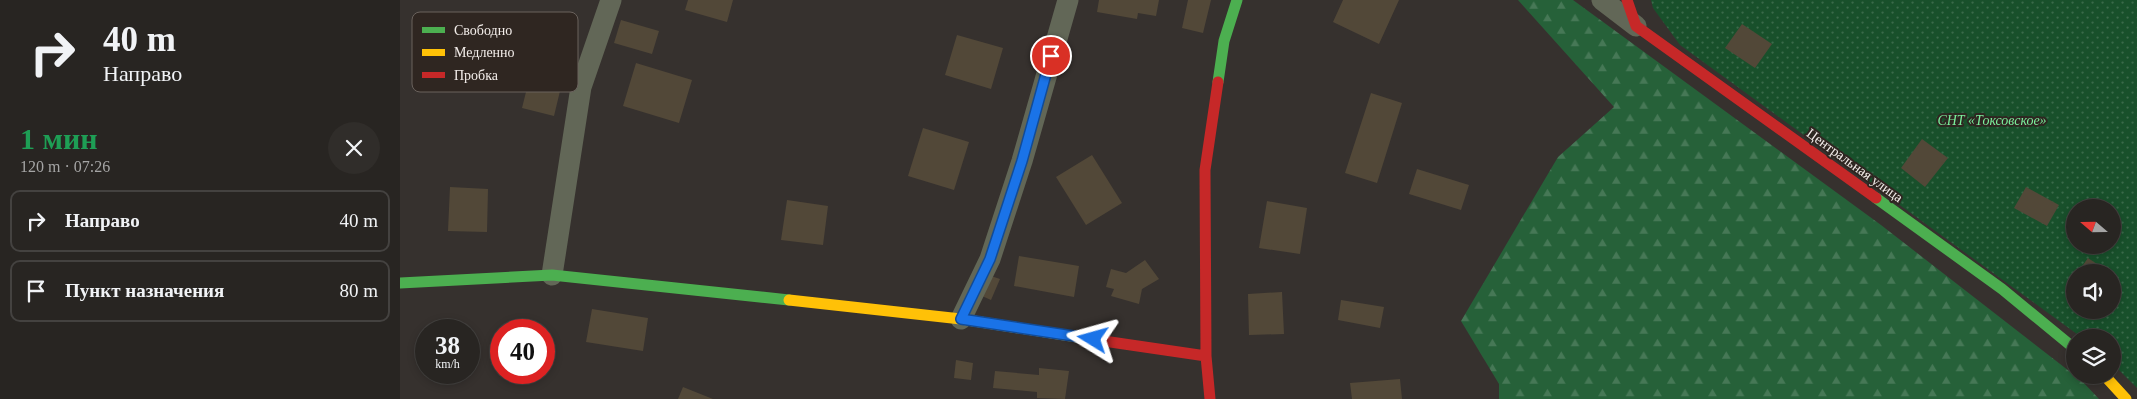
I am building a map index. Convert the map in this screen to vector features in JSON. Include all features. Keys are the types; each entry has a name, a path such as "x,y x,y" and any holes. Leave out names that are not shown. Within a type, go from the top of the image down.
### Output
{"street":[{"path":"552,275 580,87 611,0"},
{"path":"961,319 990,259 1022,161 1068,0"},
{"path":"1210,399 1206,356 1205,170 1224,41 1237,0"},
{"path":"1602,0 1636,26"},
{"path":"1627,0 1636,26"},
{"name":"Центральная улица","path":"1636,26 2002,289 2066,342"},
{"path":"400,282 552,275 961,319 1206,356"},
{"path":"2112,384 2126,399"}],"green space":[{"path":"1518,0 1573,0 1881,225 2066,369 2066,384 2085,384 2099,399 1499,399 1499,384 1461,321 1558,157 1614,107"},
{"name":"СНТ «Токсовское»","path":"1651,0 2137,0 2137,388 2121,372 2121,329 2070,329 1680,45 1653,8"}],"building":[{"path":"688,0 733,0 727,22 685,10"},
{"path":"1099,0 1159,0 1156,16 1138,13 1137,19 1097,12"},
{"path":"1188,0 1211,0 1203,33 1182,28"},
{"path":"1343,0 1399,0 1379,44 1333,22"},
{"path":"621,20 659,31 652,54 614,43"},
{"path":"1742,24 1772,44 1755,68 1725,48"},
{"path":"957,35 1003,48 991,89 945,75"},
{"path":"636,63 692,80 679,123 623,106"},
{"path":"526,92 560,92 554,116 522,108"},
{"path":"1371,93 1402,103 1377,183 1345,173"},
{"path":"923,128 969,142 954,190 908,176"},
{"path":"1922,139 1948,158 1925,187 1901,168"},
{"path":"1092,155 1122,203 1086,225 1056,177"},
{"path":"1417,169 1469,185 1461,210 1409,194"},
{"path":"450,187 488,189 487,232 448,231"},
{"path":"2026,187 2059,205 2047,226 2014,208"},
{"path":"787,200 828,206 823,245 781,240"},
{"path":"1267,201 1307,208 1300,254 1259,248"},
{"path":"1019,256 1079,266 1074,297 1014,286"},
{"path":"2088,258 2097,264 2084,264"},
{"path":"1145,260 1159,279 1142,289 1139,304 1111,296 1114,289 1106,287 1111,269 1126,273"},
{"path":"991,276 1000,279 991,300 982,296"},
{"path":"1282,292 1284,334 1249,335 1248,294"},
{"path":"1341,300 1384,307 1380,328 1338,320"},
{"path":"592,309 648,318 643,351 586,342"},
{"path":"956,360 973,363 971,380 954,378"},
{"path":"1039,368 1069,371 1065,399 1037,398 1037,392 993,388 995,371 1039,375"},
{"path":"1400,379 1402,399 1352,399 1350,383"},
{"path":"683,387 713,399 678,399"}],"traffic: fast":[{"path":"1218,82 1224,41 1237,0"},
{"path":"1876,198 2002,289 2066,342"},
{"path":"400,283 552,275 789,300"}],"traffic: slow":[{"path":"789,300 961,319 1090,339"},
{"path":"2112,384 2126,399"}],"traffic: jam":[{"path":"1627,0 1636,26 1876,198"},
{"path":"1210,399 1206,356 1205,170 1218,82"},
{"path":"1090,339 1206,356"}],"route":[{"path":"1051,56 1022,161 990,259 961,319 1093,339"}]}
